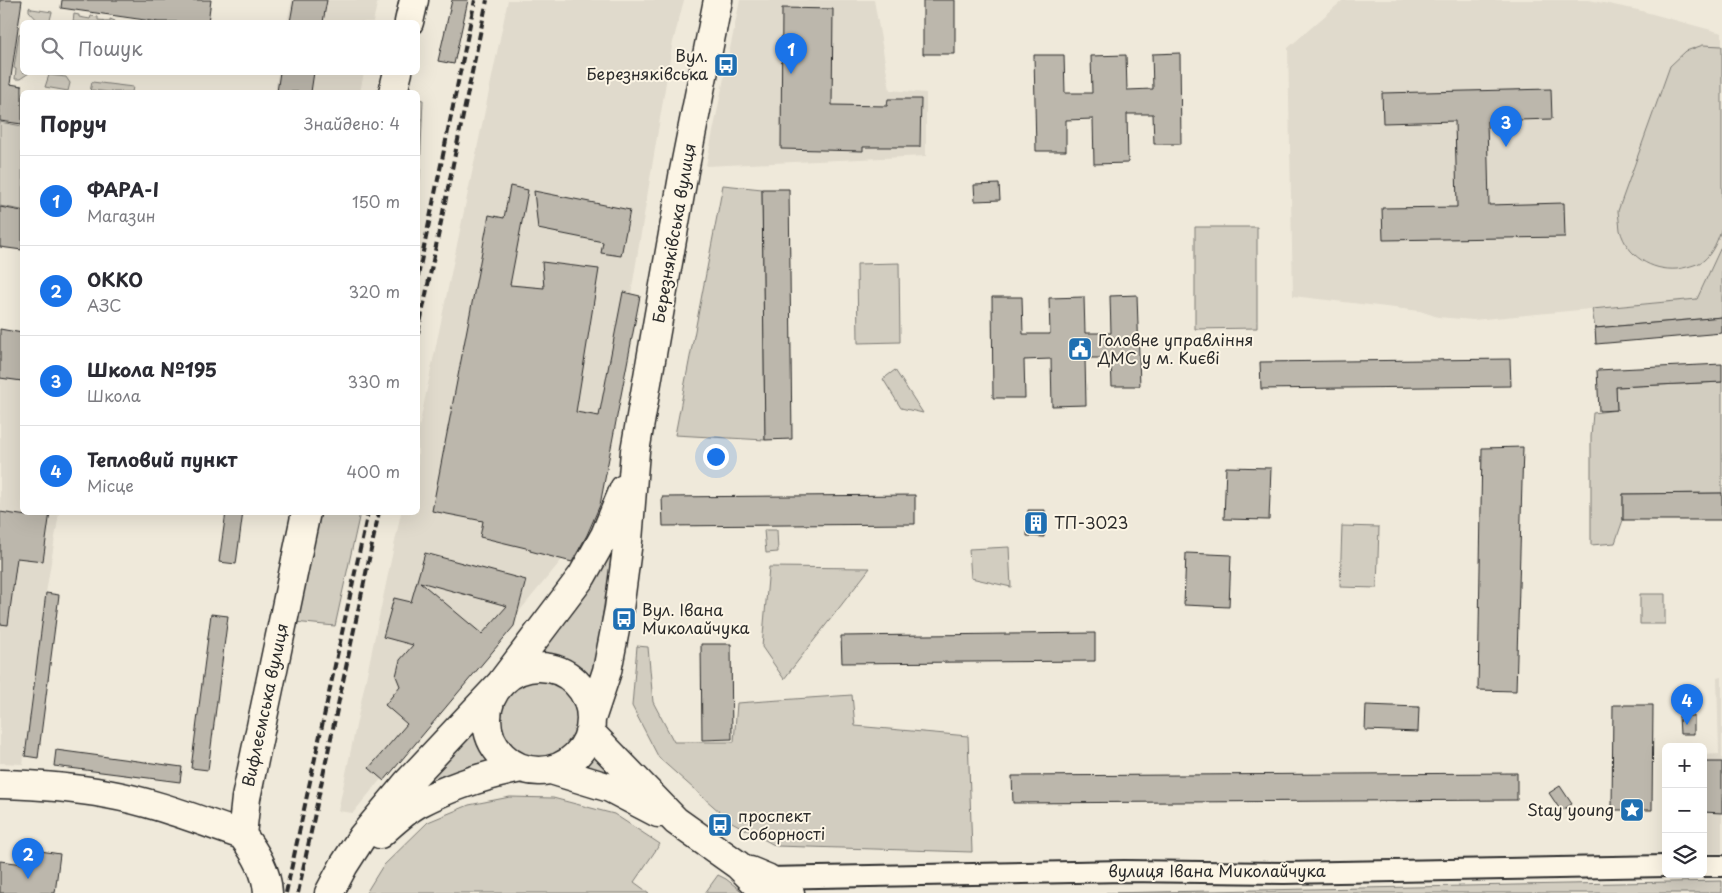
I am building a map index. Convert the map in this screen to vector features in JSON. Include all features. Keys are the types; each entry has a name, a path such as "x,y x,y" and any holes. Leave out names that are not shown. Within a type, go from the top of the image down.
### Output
{"street":[{"path":"409,20 414,0"},
{"name":"Березняківська вулиця","path":"590,726 607,671 619,608 628,541 633,467 684,171 718,0"},
{"path":"394,90 397,75"},
{"name":"Березняківська вулиця","path":"501,683 582,576 605,535 633,467"},
{"name":"Вифлеємська вулиця","path":"242,835 246,798 305,515"},
{"path":"329,893 362,837 408,782 501,683 515,673 530,668 549,668 565,674 579,686 588,702 590,726 584,745 576,756 564,765 551,770 536,771 522,768 506,760 495,747 488,731 487,714 491,698 501,683"},
{"name":"вулиця Івана Миколайчука","path":"590,726 676,821"},
{"path":"340,893 356,866 380,833 418,804 440,793 493,774 522,768"},
{"name":"вулиця Івана Миколайчука","path":"551,770 610,788 676,821 766,886 790,893"},
{"path":"0,784 42,785 108,794 148,804 242,835 256,853 264,871 268,893"},
{"name":"вулиця Івана Миколайчука","path":"766,886 1124,870 1284,873 1662,866"},
{"path":"1707,866 1722,866"}],"shaded area":[{"path":"292,0 378,0 373,20 287,20"},
{"path":"508,0 684,0 672,46 608,433 589,521 560,562 353,813 338,811 401,515 420,515 420,422"},
{"path":"740,0 874,0 890,90 926,93 926,156 706,166"},
{"path":"1343,0 1589,0 1638,10 1722,33 1722,245 1697,299 1473,320 1438,317 1420,311 1293,296 1288,48"},
{"path":"29,7 52,12 50,20 37,20 29,11"},
{"path":"74,14 90,19 91,16 98,17 98,20 73,20"},
{"path":"19,34 20,75 26,75 20,79 15,79 16,69 14,68"},
{"path":"1703,45 1722,46 1722,227 1717,241 1707,258 1694,265 1667,269 1641,260 1628,247 1620,230 1618,211 1670,66 1686,51"},
{"path":"49,75 66,77 70,83 68,90 45,87"},
{"path":"278,75 364,75 360,90 275,90"},
{"path":"92,82 133,87 132,90 90,90"},
{"path":"420,99 423,100 420,171"},
{"path":"0,122 20,126 20,210 0,206"},
{"path":"723,185 762,189 765,440 675,435"},
{"path":"1195,227 1257,227 1257,328 1195,329"},
{"path":"1722,245 1722,317 1595,328 1592,309 1697,299"},
{"path":"899,263 900,342 858,343 857,264"},
{"path":"0,329 20,332 20,515 59,515 23,764 0,763"},
{"path":"895,370 923,413 901,408 883,379"},
{"path":"1722,382 1722,493 1623,494 1623,520 1615,543 1591,545 1591,437 1593,413 1617,410 1616,387"},
{"path":"317,515 360,515 335,626 294,622"},
{"path":"620,519 605,598 592,688 575,666 549,654 529,655"},
{"path":"1342,526 1379,527 1377,588 1340,587"},
{"path":"764,530 777,530 778,552 766,553"},
{"path":"1009,547 1011,587 971,578 969,549"},
{"path":"769,567 870,568 784,679 762,647"},
{"path":"1640,594 1665,594 1665,624 1640,624"},
{"path":"637,646 648,647 653,702 674,742 734,742 737,703 852,695 855,726 968,736 972,852 776,846 730,821 659,758 632,706"},
{"path":"539,677 555,681 568,689 576,702 580,718 576,734 568,747 555,755 539,759 523,755 510,747 502,734 498,718 502,702 510,689 523,681"},
{"path":"1722,677 1722,853 1707,853 1707,755 1719,754 1717,678"},
{"path":"471,724 478,747 493,767 406,798"},
{"path":"596,743 635,791 578,768 590,756"},
{"path":"510,797 553,798 614,814 660,844 634,882 649,893 366,893 382,867 428,822 469,805"},
{"path":"718,875 726,879 744,893 705,893"},
{"path":"1722,881 1722,893 1106,893"}],"building":[{"path":"0,0 22,0 10,84 22,86 22,90 20,90 20,124 0,121"},
{"path":"62,0 211,0 208,20 145,20 61,8"},
{"path":"294,0 327,0 323,20 290,20"},
{"path":"452,0 468,0 454,64 438,61"},
{"path":"923,0 955,0 955,54 923,54"},
{"path":"782,8 833,9 832,105 887,106 888,99 921,99 920,147 863,147 863,151 781,149"},
{"path":"1180,53 1181,144 1154,144 1153,114 1127,114 1128,163 1094,164 1093,119 1066,120 1066,151 1036,151 1034,55 1064,55 1065,93 1092,93 1091,56 1126,55 1127,90 1153,89 1152,54"},
{"path":"280,75 314,75 311,90 277,90"},
{"path":"1551,89 1552,119 1487,121 1489,205 1564,203 1565,237 1383,240 1382,208 1457,207 1455,121 1383,123 1382,93"},
{"path":"999,184 1000,200 975,201 974,185"},
{"path":"510,186 528,190 510,285 544,288 542,262 599,269 576,412 599,416 623,292 640,296 600,505 587,535 572,562 530,551 530,549 480,537 483,521 432,511 489,215 504,218"},
{"path":"762,189 789,189 792,439 765,440"},
{"path":"534,191 630,210 621,256 601,253 603,242 538,229"},
{"path":"0,207 20,211 20,250 0,247"},
{"path":"1137,295 1140,386 1112,386 1111,358 1085,358 1086,405 1052,406 1051,359 1024,360 1025,398 993,398 992,297 1022,297 1023,334 1050,334 1049,298 1084,297 1085,333 1111,333 1110,296"},
{"path":"1722,317 1722,333 1596,344 1595,328"},
{"path":"0,329 20,333 20,381 0,378"},
{"path":"1510,359 1511,386 1261,389 1260,362"},
{"path":"1722,364 1722,382 1616,387 1617,410 1599,411 1597,370"},
{"path":"1523,447 1516,691 1478,690 1482,448"},
{"path":"1226,467 1271,468 1269,520 1224,519"},
{"path":"1722,493 1722,520 1623,520 1623,494"},
{"path":"915,495 915,524 663,526 662,497"},
{"name":"ТП-3023","path":"1028,510 1045,510 1044,537 1027,536"},
{"path":"0,512 27,516 50,515 43,561 17,558 8,625 0,624"},
{"path":"226,515 243,515 236,564 219,562"},
{"path":"425,553 526,580 514,626 384,781 369,768 407,724 385,705 400,686 396,676 400,660 413,645 383,637 394,598 411,602","holes":["420,582 507,606 482,634"]},
{"path":"1186,553 1231,555 1229,607 1184,605"},
{"path":"46,593 59,595 38,758 25,756"},
{"path":"211,614 228,616 208,770 191,768"},
{"path":"1095,633 1095,661 842,663 841,636"},
{"path":"701,644 731,644 732,739 702,740"},
{"path":"1366,705 1419,707 1418,732 1365,730"},
{"path":"1613,705 1653,705 1652,810 1612,810"},
{"path":"1679,716 1694,716 1694,734 1680,734"},
{"path":"56,750 182,767 180,782 54,766"},
{"path":"1707,762 1722,762 1722,813 1707,812"},
{"path":"1517,773 1517,800 1013,803 1012,776"},
{"path":"1560,786 1572,804 1561,811 1549,793"},
{"path":"34,850 60,854 55,893 0,893 0,861 32,865"}],"railway":[{"path":"420,266 475,0"},
{"path":"420,323 487,0"},
{"path":"286,893 367,515"},
{"path":"298,893 378,515"}],"place":[{"name":"Вул. Березняківська","path":"726,65"},
{"name":"ФАРА-І","path":"791,74"},
{"name":"Школа №195","path":"1506,147"},
{"name":"Головне управління ДМС у м. Києві","path":"1080,349"},
{"name":"ТП-3023","path":"1036,523"},
{"name":"Вул. Івана Миколайчука","path":"624,619"},
{"name":"Тепловий пункт","path":"1687,725"},
{"name":"Stay young","path":"1632,810"},
{"name":"проспект Соборності","path":"720,825"},
{"name":"ОККО","path":"28,879"}]}
